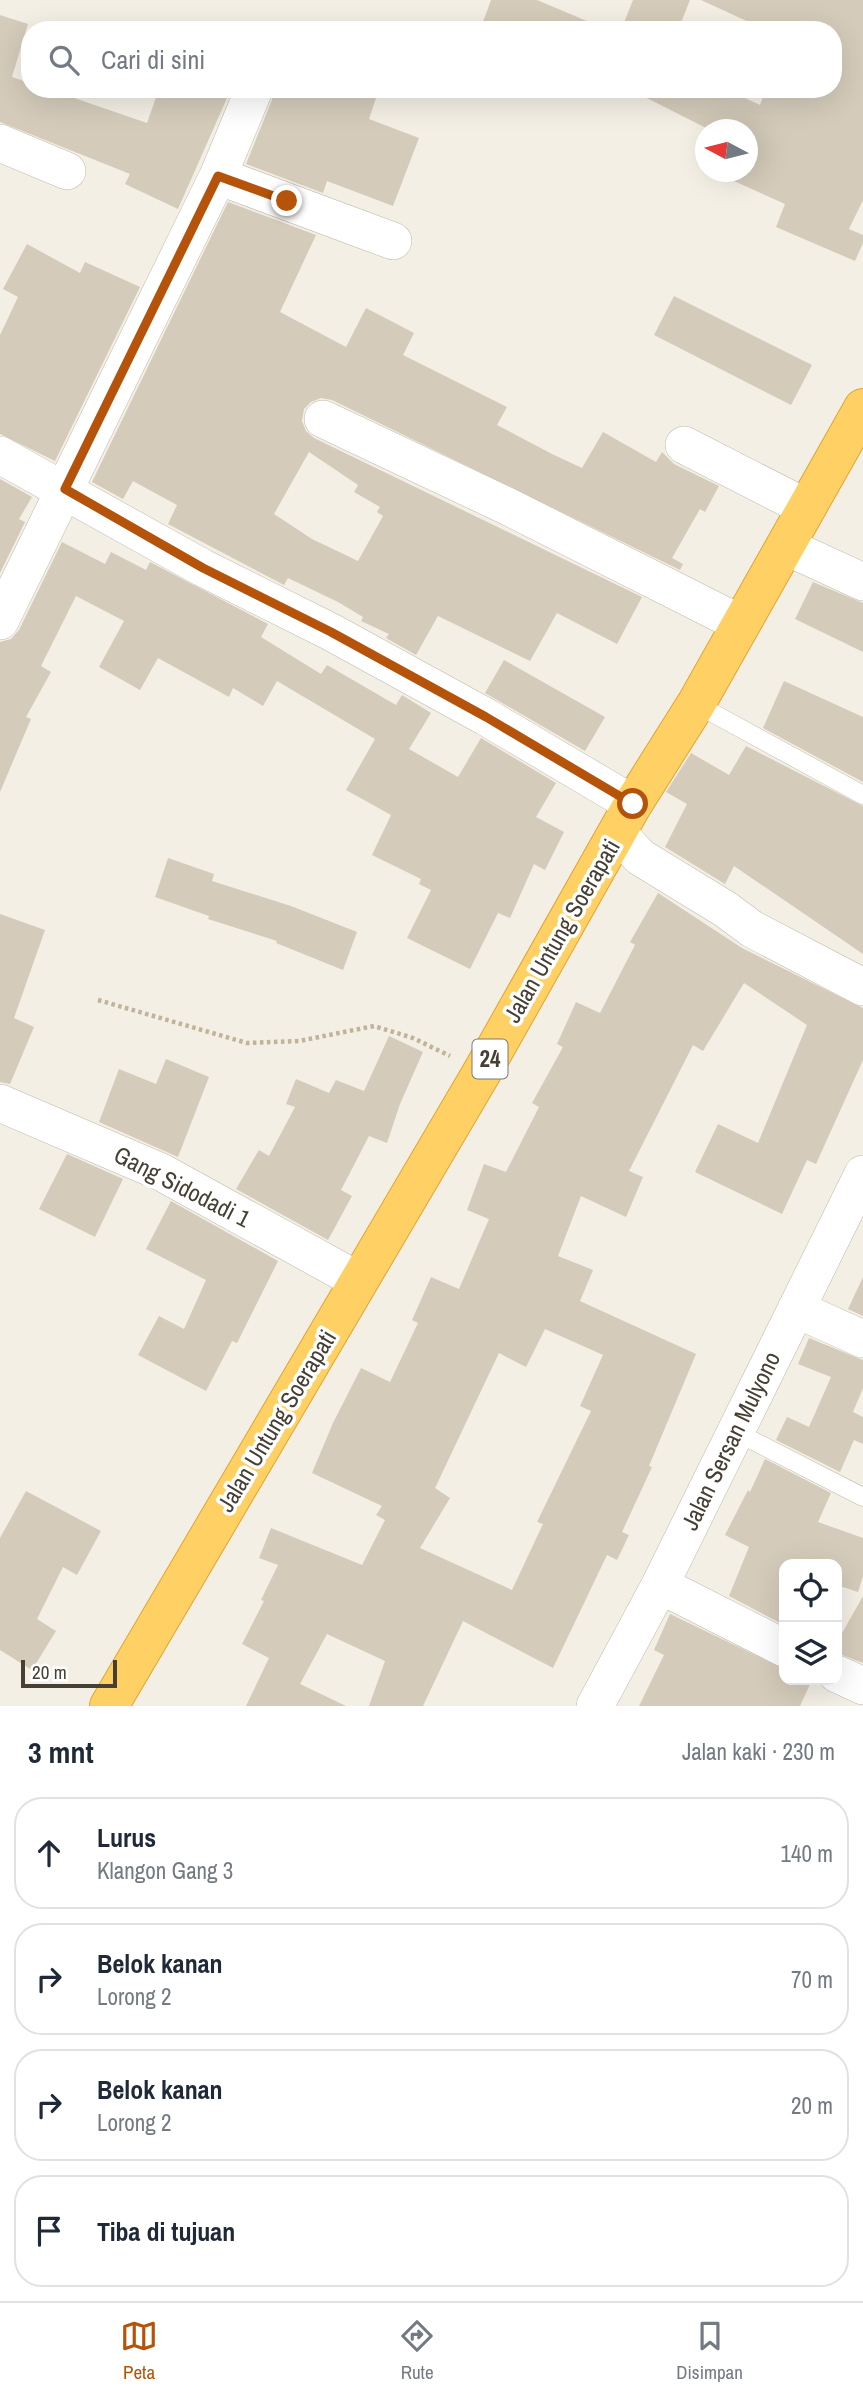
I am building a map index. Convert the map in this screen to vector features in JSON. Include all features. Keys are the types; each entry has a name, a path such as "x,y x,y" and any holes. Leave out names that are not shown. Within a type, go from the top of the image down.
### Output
{"highway":[{"name":"Jalan Untung Soerapati","path":"109,1706 482,1072 625,818 696,704 863,408"}],"street":[{"path":"0,621 218,176 250,98"},
{"path":"0,143 67,171"},
{"path":"218,176 393,241"},
{"path":"323,419 509,507 741,624"},
{"path":"684,445 807,508"},
{"path":"0,455 203,568 331,632 486,717 625,818 640,857 725,909 752,929 863,987"},
{"path":"785,546 863,582"},
{"name":"Gang Sidodadi 1","path":"0,1103 161,1172 359,1281"},
{"name":"Jalan Sersan Mulyono","path":"595,1706 660,1585 863,1174"},
{"path":"796,1309 863,1339"},
{"path":"660,1585 779,1645"},
{"path":"842,1676 863,1686"}],"lane":[{"path":"696,704 863,795"},
{"path":"736,1432 863,1497"}],"path":[{"path":"98,1000 247,1044 299,1041 374,1026 414,1038 482,1072"}],"building":[{"path":"491,0 537,0 587,21 483,21"},
{"path":"633,0 690,0 682,21 625,21"},
{"path":"701,0 863,0 863,200 849,229 863,235 863,243 855,261 776,227 785,204 736,182 758,182 758,119 695,119 695,122 647,98 745,98 760,105 763,98 842,98 842,21 746,21"},
{"path":"0,15 21,22 21,47 12,77 21,80 21,98 74,98 147,123 156,98 227,98 178,209 125,184 130,174 0,122"},
{"path":"376,98 369,119 419,138 393,206 327,181 323,193 246,164 272,100"},
{"path":"228,202 316,235 280,312 346,347 366,308 414,333 403,355 507,407 497,425 552,454 582,468 603,432 656,462 662,452 674,464 719,486 705,512 700,509 672,558 683,564 680,570 332,400 321,398 311,402 304,409 302,421 306,431 314,438 642,597 617,644 557,613 530,661 438,616 416,655 386,638 389,634 361,621 363,617 338,602 288,578 284,585 168,524 177,505 133,481 123,499 92,482","holes":["309,452 358,485 354,492 380,507 377,512 383,516 358,561 312,539 274,514"]},
{"path":"27,244 80,273 85,262 140,287 55,461 0,434 0,335 18,297 3,289"},
{"path":"674,296 812,365 791,405 654,335"},
{"path":"0,479 32,497 19,519 25,522 0,573"},
{"path":"62,542 105,564 111,552 146,570 150,562 268,624 261,637 321,674 327,665 396,705 402,695 431,713 409,749 458,777 481,738 556,783 536,817 564,832 545,870 534,864 510,918 498,913 470,969 407,938 431,890 419,884 421,879 372,855 391,815 346,790 375,739 277,681 263,706 233,688 229,697 158,658 140,690 99,667 124,621 76,596 41,666 51,672 26,717 31,719 0,792 0,642 11,639 19,630"},
{"path":"813,582 863,603 863,652 795,619"},
{"path":"504,660 605,717 585,751 485,693"},
{"path":"784,681 863,717 863,782 763,728"},
{"path":"746,746 863,806 863,954 734,866 725,884 665,847 687,804 666,792 691,753 729,775"},
{"path":"168,858 214,874 212,881 291,906 357,932 343,970 276,943 277,941 208,919 209,916 155,897"},
{"path":"658,893 742,948 863,1008 863,1060 816,1164 807,1160 782,1214 695,1172 718,1124 758,1143 807,1025 744,983 703,1051 693,1045 629,1171 643,1177 626,1217 581,1196 558,1256 593,1270 580,1301 696,1354 649,1466 652,1467 622,1532 629,1535 617,1560 607,1555 553,1668 463,1621 423,1706 369,1706 385,1661 327,1634 300,1684 346,1706 246,1706 269,1658 242,1644 264,1601 261,1600 278,1565 259,1558 271,1528 362,1565 385,1520 376,1515 382,1506 312,1473 333,1423 361,1368 390,1382 418,1323 412,1320 431,1277 459,1289 489,1219 467,1210 484,1164 506,1172 539,1107 532,1103 563,1047 557,1044 576,1002 600,1013 635,945 630,942","holes":["545,1329 603,1355 580,1406 591,1411 537,1522 543,1524 512,1590 420,1548 450,1498 435,1488 499,1353 526,1367"]},
{"path":"0,914 45,930 14,1018 34,1027 10,1084 0,1082"},
{"path":"389,1036 423,1052 400,1104 387,1143 369,1136 341,1190 352,1196 328,1240 236,1189 259,1150 269,1156 295,1107 286,1104 296,1079 329,1093 336,1080 364,1091"},
{"path":"166,1059 209,1077 178,1157 99,1122 119,1069 156,1084"},
{"path":"67,1154 123,1179 95,1237 39,1209"},
{"path":"171,1201 278,1261 237,1343 232,1341 206,1391 138,1355 159,1316 184,1329 206,1280 146,1249"},
{"path":"863,1277 863,1316 848,1309"},
{"path":"809,1338 863,1360 863,1388 853,1412 863,1417 863,1444 854,1440 840,1472 776,1440 787,1417 809,1427 831,1377 798,1364"},
{"path":"765,1459 831,1493 818,1522 863,1538 863,1576 858,1592 842,1587 842,1559 779,1559 779,1622 729,1596 749,1547 725,1535 748,1490 750,1492"},
{"path":"26,1491 101,1531 77,1575 63,1567 37,1619 56,1631 32,1670 0,1650 0,1538"},
{"path":"863,1596 863,1663 842,1655 842,1633"},
{"path":"670,1614 779,1667 779,1685 810,1685 800,1706 639,1706 664,1655 654,1650"}],"route":[{"path":"287,201 218,176 65,489 203,568 331,632 486,717 633,804"}]}
